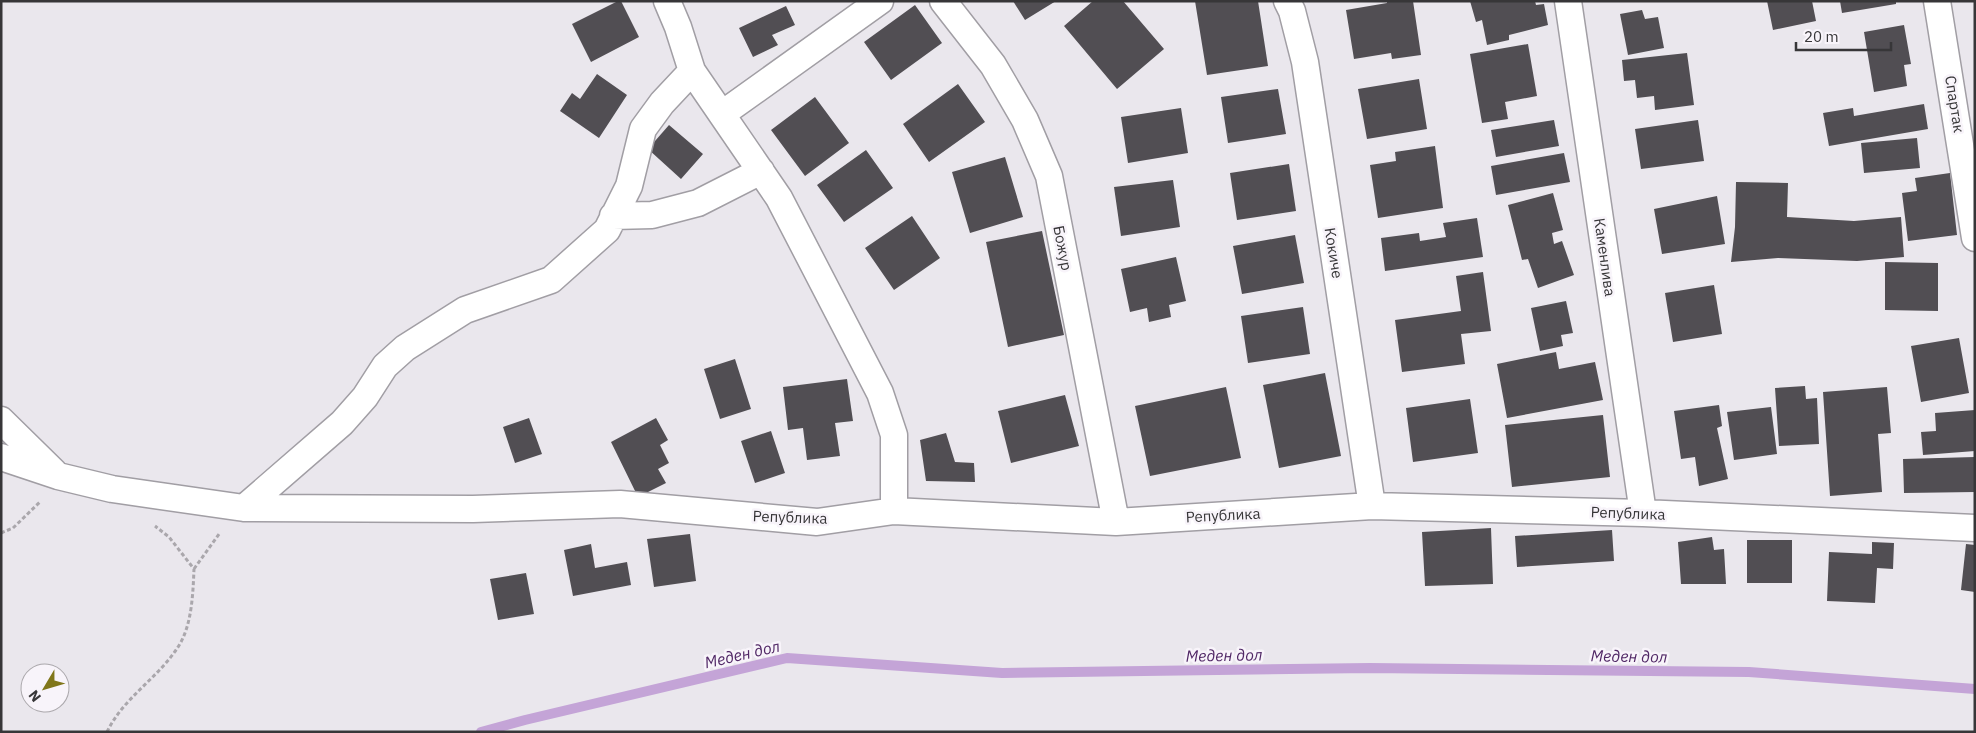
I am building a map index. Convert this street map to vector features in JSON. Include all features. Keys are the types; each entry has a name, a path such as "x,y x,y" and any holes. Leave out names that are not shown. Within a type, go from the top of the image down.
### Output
{"street":[{"path":"667,1 678,27 692,71 779,198 880,392 894,434 894,511"},
{"path":"722,114 880,1"},
{"name":"Божур","path":"943,1 993,65 1025,120 1049,176 1116,522"},
{"name":"Кокиче","path":"1287,1 1292,11 1305,62 1372,506"},
{"name":"Каменлива","path":"1568,1 1643,513"},
{"name":"Спартак","path":"1938,1 1975,238"},
{"path":"244,508 342,423 365,396 385,366 405,348 466,310 551,280 607,230 629,186 642,129 662,103 692,71"},
{"path":"613,216 652,215 698,203 761,171"},
{"path":"1,420 58,476"},
{"name":"Република","path":"1,457 58,476 112,489 244,508 473,509 620,504 816,522 894,511 1116,522 1372,506 1643,513 1975,528"}],"path":[{"path":"1,533 12,528 38,506 58,476"},
{"path":"107,732 131,698 165,662 181,641 193,602 194,569 221,532 244,508"},
{"path":"154,525 169,538 194,569"}],"building":[{"path":"621,1 639,37 591,62 572,24"},
{"path":"1013,1 1056,1 1025,20"},
{"path":"1093,1 1123,1 1164,49 1117,89 1064,26"},
{"path":"1195,1 1258,1 1268,66 1207,75"},
{"path":"1387,1 1413,1 1421,55 1392,59 1391,53 1354,59 1346,10 1387,3"},
{"path":"1470,1 1535,1 1536,5 1544,4 1548,25 1509,35 1509,40 1487,45 1482,20 1476,22"},
{"path":"1767,1 1812,1 1816,21 1773,30"},
{"path":"1840,1 1896,1 1896,4 1842,13"},
{"path":"915,5 942,43 891,80 864,42"},
{"path":"786,6 795,25 772,35 778,45 753,57 739,28"},
{"path":"1642,10 1645,19 1658,17 1664,48 1628,55 1620,14"},
{"path":"1904,25 1911,64 1904,65 1907,86 1874,92 1864,32"},
{"path":"1528,44 1537,96 1505,102 1508,119 1482,123 1470,54"},
{"path":"1687,53 1694,105 1655,110 1654,96 1637,98 1635,80 1624,81 1622,60"},
{"path":"597,74 627,95 599,138 560,111 572,93 580,99"},
{"path":"1419,79 1427,129 1367,139 1358,89"},
{"path":"958,84 985,122 929,162 903,124"},
{"path":"1278,89 1286,134 1228,143 1221,97"},
{"path":"815,97 849,143 805,176 771,130"},
{"path":"1924,104 1928,129 1829,146 1823,113 1853,108 1854,116"},
{"path":"1181,108 1188,153 1128,163 1121,117"},
{"path":"1554,120 1559,146 1496,157 1491,130"},
{"path":"1698,120 1704,161 1641,169 1635,129"},
{"path":"669,125 703,154 681,179 648,149"},
{"path":"1917,138 1920,168 1864,173 1861,143"},
{"path":"1435,146 1443,208 1378,218 1370,165 1396,161 1395,152"},
{"path":"866,150 893,188 844,222 817,185"},
{"path":"1564,153 1570,182 1496,195 1491,166"},
{"path":"1005,157 1023,217 970,233 952,172"},
{"path":"1289,164 1296,211 1237,220 1230,173"},
{"path":"1950,173 1957,235 1908,241 1902,193 1917,191 1915,178"},
{"path":"1173,180 1180,227 1121,236 1114,187"},
{"path":"1736,182 1788,183 1787,217 1854,221 1901,217 1904,257 1857,261 1778,258 1731,262 1735,227"},
{"path":"1553,193 1563,230 1552,233 1554,244 1562,241 1574,275 1538,288 1528,259 1522,260 1508,205"},
{"path":"1717,196 1725,244 1662,254 1654,209"},
{"path":"912,216 940,258 894,290 865,248"},
{"path":"1477,218 1483,257 1385,271 1381,238 1419,233 1420,241 1446,237 1443,223"},
{"path":"1042,231 1064,335 1008,347 986,242"},
{"path":"1295,235 1304,283 1242,294 1233,246"},
{"path":"1176,257 1186,301 1169,305 1171,317 1149,322 1147,308 1130,312 1121,269"},
{"path":"1885,262 1938,263 1938,311 1885,310"},
{"path":"1483,272 1491,331 1461,334 1465,364 1402,372 1395,320 1461,311 1456,276"},
{"path":"1714,285 1722,334 1673,342 1665,293"},
{"path":"1566,301 1573,333 1561,335 1563,346 1540,351 1531,308"},
{"path":"1303,307 1310,354 1248,363 1241,316"},
{"path":"1959,338 1969,393 1921,402 1911,346"},
{"path":"1556,352 1559,369 1595,362 1603,400 1507,418 1497,364"},
{"path":"735,359 751,409 720,419 704,369"},
{"path":"1325,373 1341,456 1279,468 1263,385"},
{"path":"847,379 853,421 835,423 840,456 807,460 803,428 788,430 783,387"},
{"path":"1805,386 1806,399 1817,398 1819,444 1779,446 1775,388"},
{"path":"1226,387 1241,458 1150,476 1135,406"},
{"path":"1887,387 1891,433 1878,434 1882,492 1830,496 1823,392"},
{"path":"1065,395 1079,446 1011,463 998,411"},
{"path":"1470,399 1478,453 1413,462 1406,408"},
{"path":"1719,405 1722,426 1717,428 1728,479 1699,486 1695,457 1681,459 1674,411"},
{"path":"1771,407 1777,454 1734,460 1727,412"},
{"path":"1975,410 1975,451 1923,455 1921,432 1936,431 1935,413"},
{"path":"1603,415 1610,477 1512,487 1505,425"},
{"path":"529,418 542,454 515,463 503,427"},
{"path":"656,418 668,440 660,445 669,463 658,469 666,483 638,497 611,442"},
{"path":"771,431 785,473 755,483 741,441"},
{"path":"946,433 955,462 974,463 975,482 926,481 920,440"},
{"path":"1975,457 1975,492 1904,493 1903,459"},
{"path":"1491,528 1493,584 1425,586 1422,532"},
{"path":"1612,530 1614,561 1517,567 1515,536"},
{"path":"690,534 696,581 654,587 647,539"},
{"path":"1712,537 1714,550 1724,549 1726,584 1681,584 1678,542"},
{"path":"1747,540 1792,540 1792,583 1747,583"},
{"path":"1872,542 1894,543 1893,569 1877,568 1875,603 1827,601 1829,552 1872,554"},
{"path":"591,544 595,568 627,562 631,585 573,596 564,550"},
{"path":"1966,544 1975,545 1975,592 1961,590"},
{"path":"526,573 534,614 498,620 490,579"}],"waterway":[{"name":"Меден дол","path":"481,732 787,658 1002,673 1370,668 1749,672 1975,689"}]}
